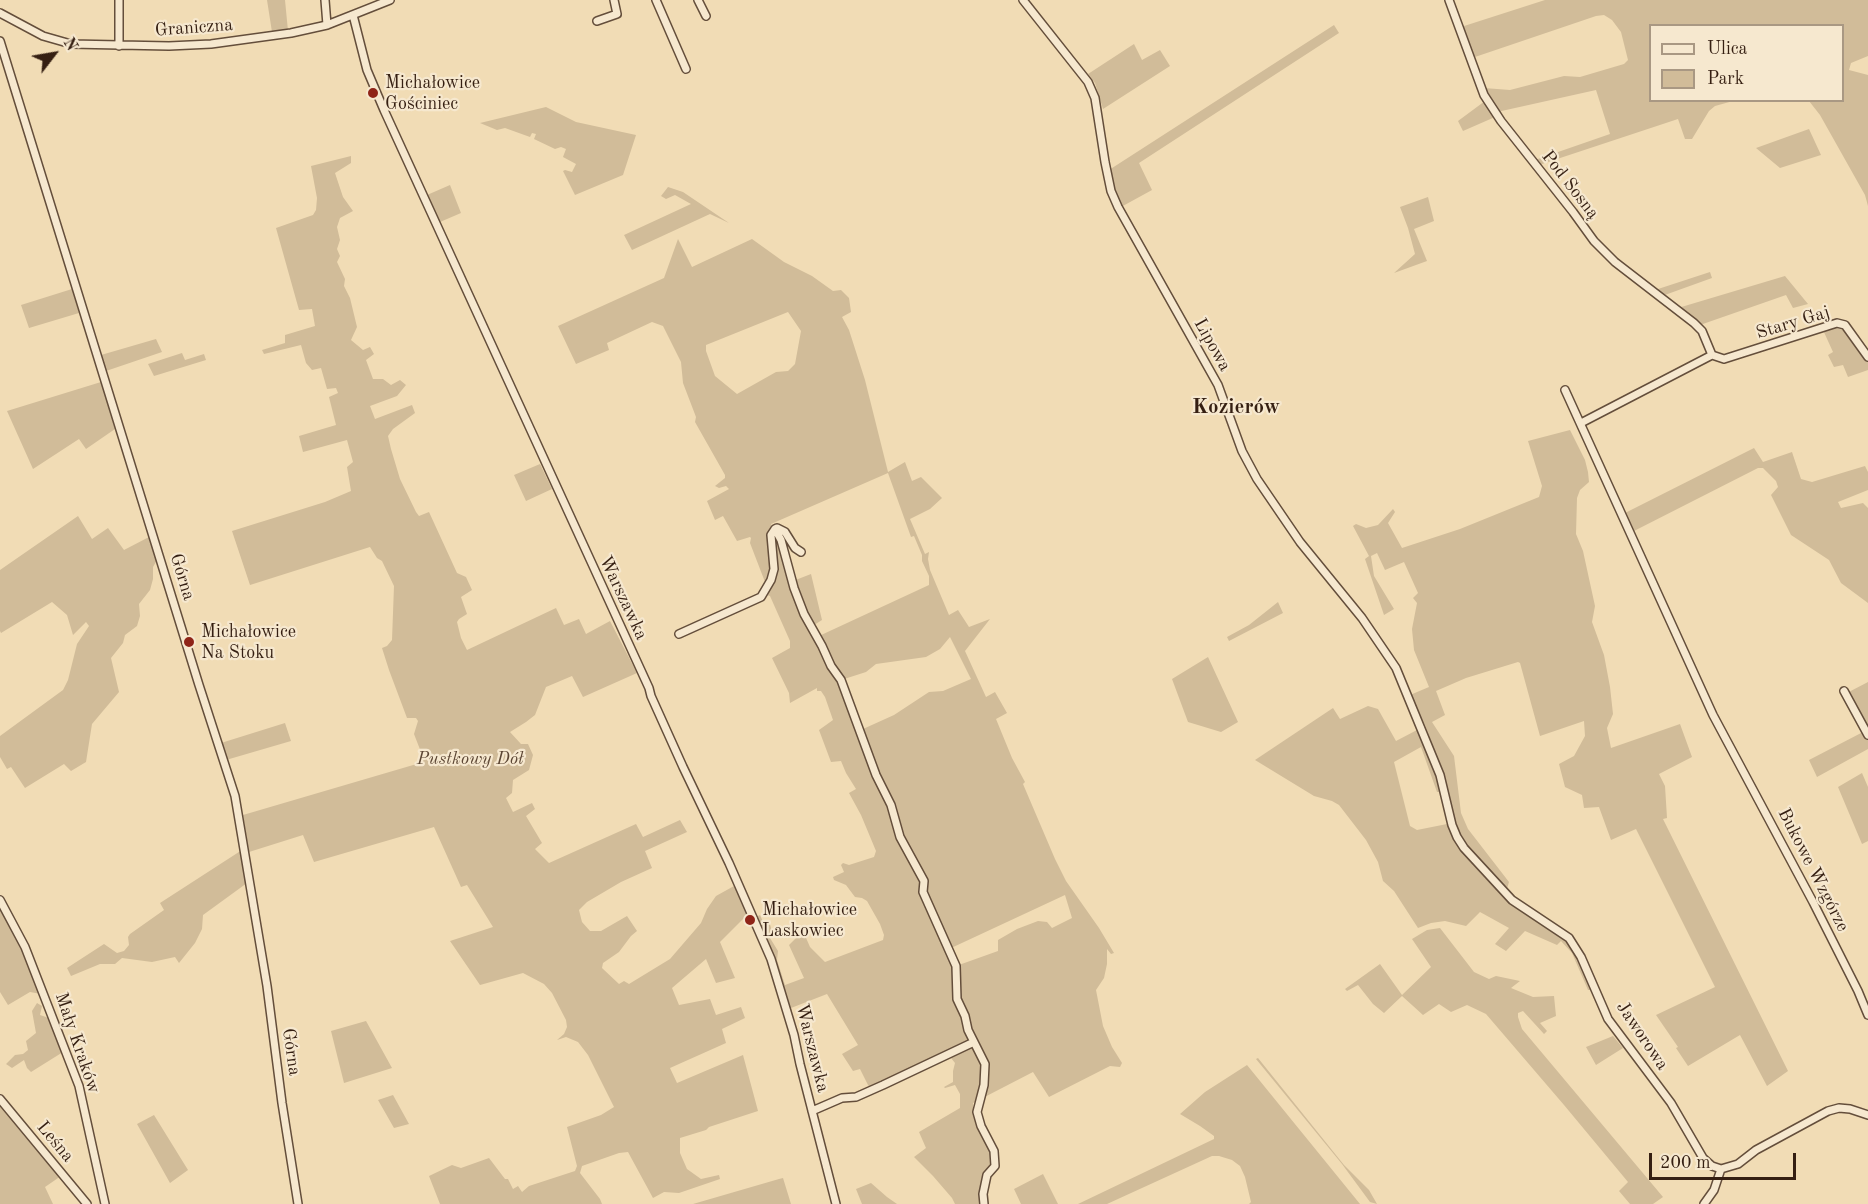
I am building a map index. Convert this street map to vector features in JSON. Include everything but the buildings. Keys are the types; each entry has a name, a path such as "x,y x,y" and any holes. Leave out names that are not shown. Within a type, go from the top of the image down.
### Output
{"street":[{"path":"118,0 120,46"},
{"path":"325,0 327,25"},
{"name":"Graniczna","path":"0,13 43,36 71,44 169,46 211,44 291,33 327,25 390,0"},
{"path":"597,21 617,15 614,0"},
{"path":"656,0 686,69"},
{"path":"698,0 706,16"},
{"name":"Lipowa","path":"1023,0 1088,82 1099,115 1111,191 1218,385 1242,451 1257,479 1300,542 1362,618 1391,658 1420,726"},
{"name":"Pod Sosną","path":"1449,0 1484,95 1501,121 1594,241 1615,262 1694,323 1702,331 1712,355"},
{"name":"Warszawka","path":"353,15 367,70 384,110 771,959 795,1035 836,1204"},
{"name":"Górna","path":"0,40 235,796 267,986 298,1204"},
{"name":"Stary Gaj","path":"1712,355 1724,359 1838,323 1845,325 1868,357"},
{"path":"1581,423 1712,355"},
{"name":"Bukowe Wzgórze","path":"1565,390 1713,715 1762,804 1858,991 1868,1015"},
{"path":"775,529 785,532 795,548 801,552"},
{"path":"679,634 760,597 771,580 774,568 771,535 775,529"},
{"path":"775,529 781,540 794,588 804,614 841,681 876,775 891,805 900,837 924,881 923,892 956,966 957,999 985,1064 984,1085 977,1112 981,1126 994,1151 995,1166 987,1175 983,1194 984,1204"},
{"path":"1844,690 1868,735"},
{"name":"Jaworowa","path":"1420,726 1440,775 1452,825 1464,848 1512,900 1569,938 1581,957 1608,1019 1671,1103 1703,1158 1712,1166 1721,1169"},
{"name":"Mały Kraków","path":"0,900 24,946 79,1086 105,1204"},
{"path":"812,1111 842,1098 856,1097 974,1042"},
{"name":"Leśna","path":"0,1099 87,1204"},
{"path":"1704,1204 1714,1190 1721,1169 1738,1164 1756,1150 1828,1111 1839,1108 1850,1109 1868,1115"}],"green space":[{"path":"267,0 285,0 288,31 272,32"},
{"path":"1545,0 1868,0 1868,56 1851,63 1849,70 1868,75 1868,206 1865,195 1820,115 1810,102 1844,102 1844,24 1649,24 1649,102 1729,102 1715,106 1709,111 1692,139 1685,139 1678,119 1539,165 1535,160 1610,134 1596,90 1497,112 1484,88 1510,90 1564,76 1580,77 1624,64 1628,60 1621,32 1612,20 1604,15 1596,16 1472,58 1461,27"},
{"path":"1334,25 1339,33 1139,163 1152,190 1121,207 1112,186 1109,170"},
{"path":"1134,44 1142,60 1160,50 1170,66 1103,109 1095,83 1088,74"},
{"path":"1485,101 1495,117 1463,131 1458,121"},
{"path":"546,107 576,122 636,135 623,175 575,195 563,171 572,172 576,164 563,157 566,149 561,147 555,149 534,139 536,134 532,133 530,137 505,128 497,130 480,123"},
{"path":"1809,129 1821,155 1780,168 1756,148"},
{"name":"Pustkowy Dół","path":"351,156 351,163 335,173 343,197 353,211 340,218 337,227 340,240 337,249 340,256 337,262 345,279 344,286 350,298 357,327 351,340 363,350 370,347 374,354 366,360 373,379 383,379 391,385 400,380 406,385 397,396 370,406 375,419 412,405 415,413 393,429 388,436 400,479 416,512 419,516 429,512 457,573 466,577 472,590 461,597 467,614 457,622 467,650 556,608 564,625 579,619 586,634 610,621 637,673 583,697 572,676 546,687 535,715 510,732 521,744 528,744 533,755 529,770 513,780 512,793 506,798 513,812 532,803 535,809 526,816 542,843 535,849 549,863 636,824 643,837 680,820 687,832 645,851 652,868 621,882 587,902 579,910 582,922 590,931 601,931 627,916 637,931 619,952 603,963 602,968 619,984 624,981 629,984 670,959 701,923 716,896 734,886 748,914 720,942 735,978 716,983 706,959 672,988 679,1005 710,999 716,1015 741,1007 745,1018 722,1029 726,1043 670,1068 677,1083 743,1055 758,1111 680,1138 680,1153 687,1169 701,1179 719,1175 720,1179 679,1193 664,1192 653,1198 628,1152 582,1166 580,1173 602,1204 440,1204 429,1176 452,1165 461,1168 489,1158 505,1179 508,1179 513,1189 518,1186 522,1192 529,1186 575,1171 577,1166 567,1127 601,1115 614,1107 588,1055 578,1042 566,1037 557,1040 564,1034 567,1027 566,1020 552,993 544,984 523,973 480,985 450,941 493,927 467,885 461,887 434,827 314,862 303,835 249,852 243,815 420,763 421,752 414,734 418,721 416,718 407,718 382,648 392,640 394,586 382,561 377,558 370,547 250,585 232,531 325,502 351,491 347,467 353,462 347,440 303,452 299,436 336,425 329,397 338,393 336,388 327,389 321,368 312,370 306,363 301,345 264,354 262,350 285,343 285,335 315,326 312,309 299,310 276,228 313,215 316,210 317,198 311,166"},
{"path":"450,185 461,213 440,222 427,195"},
{"path":"668,187 683,192 729,223 710,214 632,250 624,235 691,204 675,195 666,199 661,196"},
{"path":"1428,197 1434,221 1414,229 1427,261 1394,273 1415,254 1400,207"},
{"path":"678,239 692,267 752,239 784,262 812,276 833,291 841,290 849,298 851,312 842,317 849,330 865,380 888,472 905,462 912,481 921,477 942,498 930,509 910,519 925,554 929,552 930,570 949,615 958,610 969,627 990,619 965,651 986,697 995,692 1007,713 996,719 1025,782 1023,784 1055,859 1066,881 1114,953 1111,954 1107,949 1104,978 1096,990 1103,1026 1122,1063 1120,1067 1110,1066 1049,1097 1033,1072 973,1103 994,1163 985,1174 983,1204 955,1204 933,1176 914,1157 926,1148 919,1132 960,1108 960,1094 955,1085 944,1087 953,1082 955,1063 951,1058 870,1089 860,1069 853,1071 842,1054 858,1045 827,994 791,1008 798,1042 756,917 760,915 764,924 769,921 773,935 770,938 778,951 777,960 785,985 804,978 789,945 796,938 795,933 803,931 810,947 825,962 883,940 884,935 867,901 855,897 846,885 834,880 833,877 844,872 841,865 843,863 849,865 874,857 876,851 849,793 856,789 841,761 831,762 819,730 833,720 825,697 821,691 817,691 817,688 790,703 789,693 772,658 790,648 790,641 770,596 767,595 735,610 756,596 765,582 750,543 751,538 737,541 723,516 715,520 707,501 729,489 726,486 719,488 715,486 725,478 725,475 695,422 696,417 683,383 681,362 663,326 652,322 607,343 609,350 576,364 558,326 664,278","holes":["788,312 801,331 795,364 788,371 776,372 737,394 715,376 706,345","888,473 911,537 914,536 922,555 922,561 929,576 929,585 819,636 814,625 822,620 811,574 793,581 771,524","950,637 971,679 943,691 929,692 894,715 863,729 841,680 866,672 876,664 926,657 940,649","1065,895 1072,918 1052,928 1047,922 1038,921 1017,929 998,940 998,951 956,966 949,949"]},
{"path":"1710,272 1712,278 1662,296 1655,290"},
{"path":"1785,276 1808,304 1793,308 1786,295 1700,325 1678,308"},
{"path":"72,289 79,313 29,328 21,305"},
{"path":"1838,325 1845,327 1868,360 1868,370 1848,377 1843,365 1834,367 1828,355 1833,352 1823,330"},
{"path":"156,339 162,352 106,371 101,355"},
{"path":"182,353 185,360 204,354 206,360 154,376 148,364"},
{"path":"101,382 115,429 86,449 79,439 33,469 7,411"},
{"path":"1570,430 1585,460 1588,472 1589,482 1580,490 1577,498 1576,534 1583,551 1595,606 1592,622 1604,655 1610,687 1613,714 1607,728 1611,748 1680,724 1692,757 1659,774 1665,786 1667,818 1663,819 1788,1071 1767,1086 1740,1035 1688,1066 1656,1015 1715,987 1636,829 1611,840 1599,807 1584,808 1582,795 1565,787 1559,764 1574,756 1585,736 1584,721 1540,736 1518,662 1466,678 1436,691 1445,715 1432,722 1454,756 1461,813 1468,829 1509,882 1506,892 1473,855 1459,834 1444,777 1425,725 1410,695 1429,687 1414,650 1412,629 1417,603 1413,598 1418,593 1404,562 1385,570 1377,553 1371,556 1374,576 1394,609 1384,615 1365,559 1369,556 1353,526 1356,524 1366,528 1378,525 1393,509 1395,512 1388,523 1402,548 1460,529 1539,497 1542,486 1528,441"},
{"path":"1754,448 1763,462 1792,452 1801,479 1812,482 1865,466 1868,472 1868,490 1838,502 1841,508 1863,503 1868,508 1868,603 1841,583 1829,560 1791,535 1771,495 1778,487 1776,481 1763,468 1758,468 1632,532 1625,513"},
{"path":"540,464 552,489 526,501 514,475"},
{"path":"78,516 92,539 108,528 124,550 149,537 157,560 153,567 150,590 139,604 140,616 137,626 125,635 123,643 111,658 119,692 92,724 86,762 71,771 64,764 25,788 11,767 7,769 0,757 0,736 63,690 68,680 77,644 89,626 86,622 73,635 67,615 52,602 1,633 0,570"},
{"path":"1278,602 1283,613 1229,641 1227,637 1249,625"},
{"path":"1208,657 1238,722 1221,732 1188,722 1172,679"},
{"path":"1868,682 1868,749 1817,777 1809,760 1863,732 1843,695"},
{"path":"1368,706 1378,709 1396,741 1417,730 1437,776 1441,792 1437,792 1421,747 1394,762 1410,826 1417,830 1447,824 1461,850 1484,877 1509,901 1563,938 1573,949 1592,990 1588,990 1572,953 1561,941 1557,945 1525,931 1506,951 1495,944 1509,928 1480,912 1466,926 1445,921 1418,928 1394,891 1383,881 1378,862 1366,840 1339,805 1314,796 1255,760 1333,708 1340,719"},
{"path":"285,723 291,741 226,760 221,743"},
{"path":"1862,773 1868,787 1868,841 1862,844 1838,787"},
{"path":"242,850 247,883 203,915 202,929 195,943 179,963 175,957 152,962 122,958 115,964 100,964 71,976 67,968 104,944 117,953 124,951 129,945 130,934 164,910 160,903"},
{"path":"0,906 21,946 41,994 30,992 8,1005 0,992"},
{"path":"1440,928 1474,972 1489,979 1496,976 1520,981 1511,988 1533,997 1554,996 1556,1016 1540,1023 1547,1031 1544,1034 1523,1011 1518,1013 1522,1029 1663,1197 1653,1204 1630,1204 1619,1191 1628,1182 1486,1014 1467,1005 1451,1012 1439,1004 1423,1015 1402,996 1384,1013 1373,1004 1358,985 1347,991 1345,989 1380,964 1402,995 1431,967 1412,939 1427,930"},
{"path":"37,1003 42,1006 40,1015 49,1018 63,1052 31,1072 24,1060 12,1068 6,1064 15,1055 23,1054 28,1050 26,1041 36,1033 32,1011"},
{"path":"366,1021 392,1068 344,1083 331,1031"},
{"path":"1613,1036 1623,1048 1596,1065 1586,1047"},
{"path":"1258,1058 1344,1165 1369,1190 1377,1204 1370,1202 1256,1059"},
{"path":"1247,1065 1360,1204 1249,1204 1251,1202 1240,1166 1232,1160 1212,1156 1107,1204 1078,1204 1214,1139 1214,1136 1180,1114 1205,1092"},
{"path":"393,1095 409,1124 394,1128 378,1100"},
{"path":"0,1104 61,1176 45,1187 53,1204 0,1204"},
{"path":"154,1115 188,1170 170,1183 137,1124"},
{"path":"1043,1174 1058,1204 1021,1204 1014,1189"},
{"path":"783,1178 791,1204 693,1204 779,1179"},
{"path":"871,1183 897,1204 862,1204 856,1189"}],"place":[{"name":"Michałowice Gościniec","path":"373,93"},
{"name":"Michałowice Na Stoku","path":"189,642"},
{"name":"Michałowice Laskowiec","path":"750,920"}],"district":[{"name":"Kozierów","path":"1236,407"}]}
